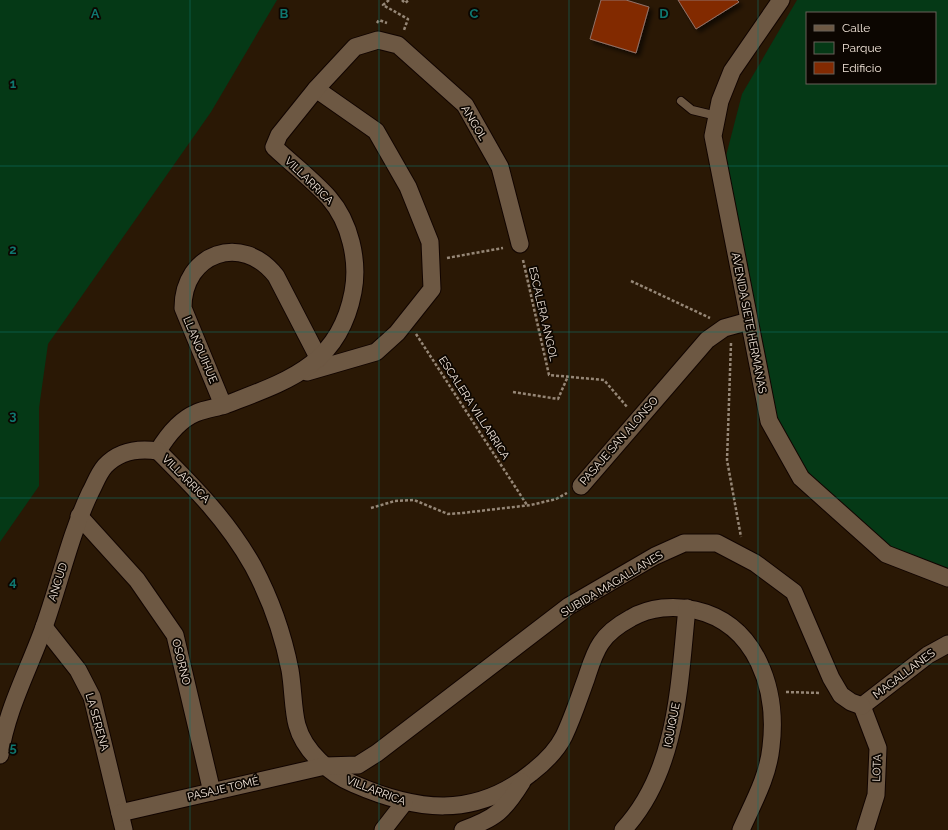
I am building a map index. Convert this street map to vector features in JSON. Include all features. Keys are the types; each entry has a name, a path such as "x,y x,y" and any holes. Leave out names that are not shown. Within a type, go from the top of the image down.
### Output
{"street":[{"name":"AVENIDA SIETE HERMANAS","path":"781,0 732,71 720,101 713,136 769,421 801,478 886,554 948,578"},
{"name":"VILLARRICA","path":"378,40 355,47 316,89 279,135 274,147 329,198 344,224 353,254 354,286 348,313 339,333 319,359 291,377 223,405 195,413 184,420 173,429 158,451 205,498 239,543 253,567 276,618 284,644 292,684 297,725 314,754 325,766 354,784 404,802 436,806 471,803 507,790 538,768 563,739 592,661 601,643 610,632 627,620 646,612 659,608 687,608 713,615 738,632 757,656 766,678 772,720 771,748 762,784 741,830"},
{"name":"ANGOL","path":"378,40 398,45 465,105 500,167 520,244"},
{"path":"291,377 376,352 397,333 432,289 430,242 408,187 376,131 316,89"},
{"name":"LLANQUIHUE","path":"223,405 183,308 183,297 189,278 195,269 212,256 232,252 242,253 252,256 270,267 319,359"},
{"name":"PASAJE SAN ALONSO","path":"581,486 707,340 724,328 749,320"},
{"name":"ANCUD","path":"0,755 3,733 44,627 79,516 98,475 111,461 133,450 148,449 158,451"},
{"name":"OSORNO","path":"79,516 137,580 175,635 212,792"},
{"name":"SUBIDA MAGALLANES","path":"325,766 358,765 377,753 569,606 655,556 684,543 717,543 755,563 794,592 831,678 841,695"},
{"name":"IQUIQUE","path":"623,830 637,814 664,760 676,710 687,608"},
{"name":"LA SERENA","path":"44,627 78,670 92,696 124,830"},
{"name":"MAGALLANES","path":"862,706 928,655 948,644"},
{"path":"841,695 851,702 862,706"},
{"name":"LOTA","path":"862,706 878,748 876,796 865,830"},
{"name":"PASAJE TOMÉ","path":"120,813 325,766"},
{"name":"VILLARRICA","path":"463,830 485,822 507,805 523,780"},
{"path":"383,830 404,802"}],"lane":[{"path":"681,101 692,110 716,116"}],"path":[{"path":"389,0 383,5 408,19 404,30 398,28"},
{"path":"402,0 405,3 409,0"},
{"path":"378,40 373,31 379,20 391,25"},
{"path":"431,261 520,244"},
{"name":"ESCALERA ANGOL","path":"520,244 549,375 604,380 638,420"},
{"path":"631,281 703,315 732,325 727,460 744,557"},
{"name":"ESCALERA VILLARRICA","path":"408,320 528,505"},
{"path":"514,392 558,399 568,376"},
{"name":"PASAJE SAN ALONSO","path":"371,508 395,501 414,500 448,514 528,505 556,499 581,486"},
{"path":"768,691 841,695"}],"green space":[{"path":"0,0 277,0 211,112 48,344 39,408 39,486 0,542"},
{"path":"797,0 948,0 948,571 891,552 805,473 777,423 726,156 742,94"}],"building":[{"path":"601,0 626,0 649,7 636,53 590,39"},
{"path":"678,0 737,0 739,2 696,29"}]}
